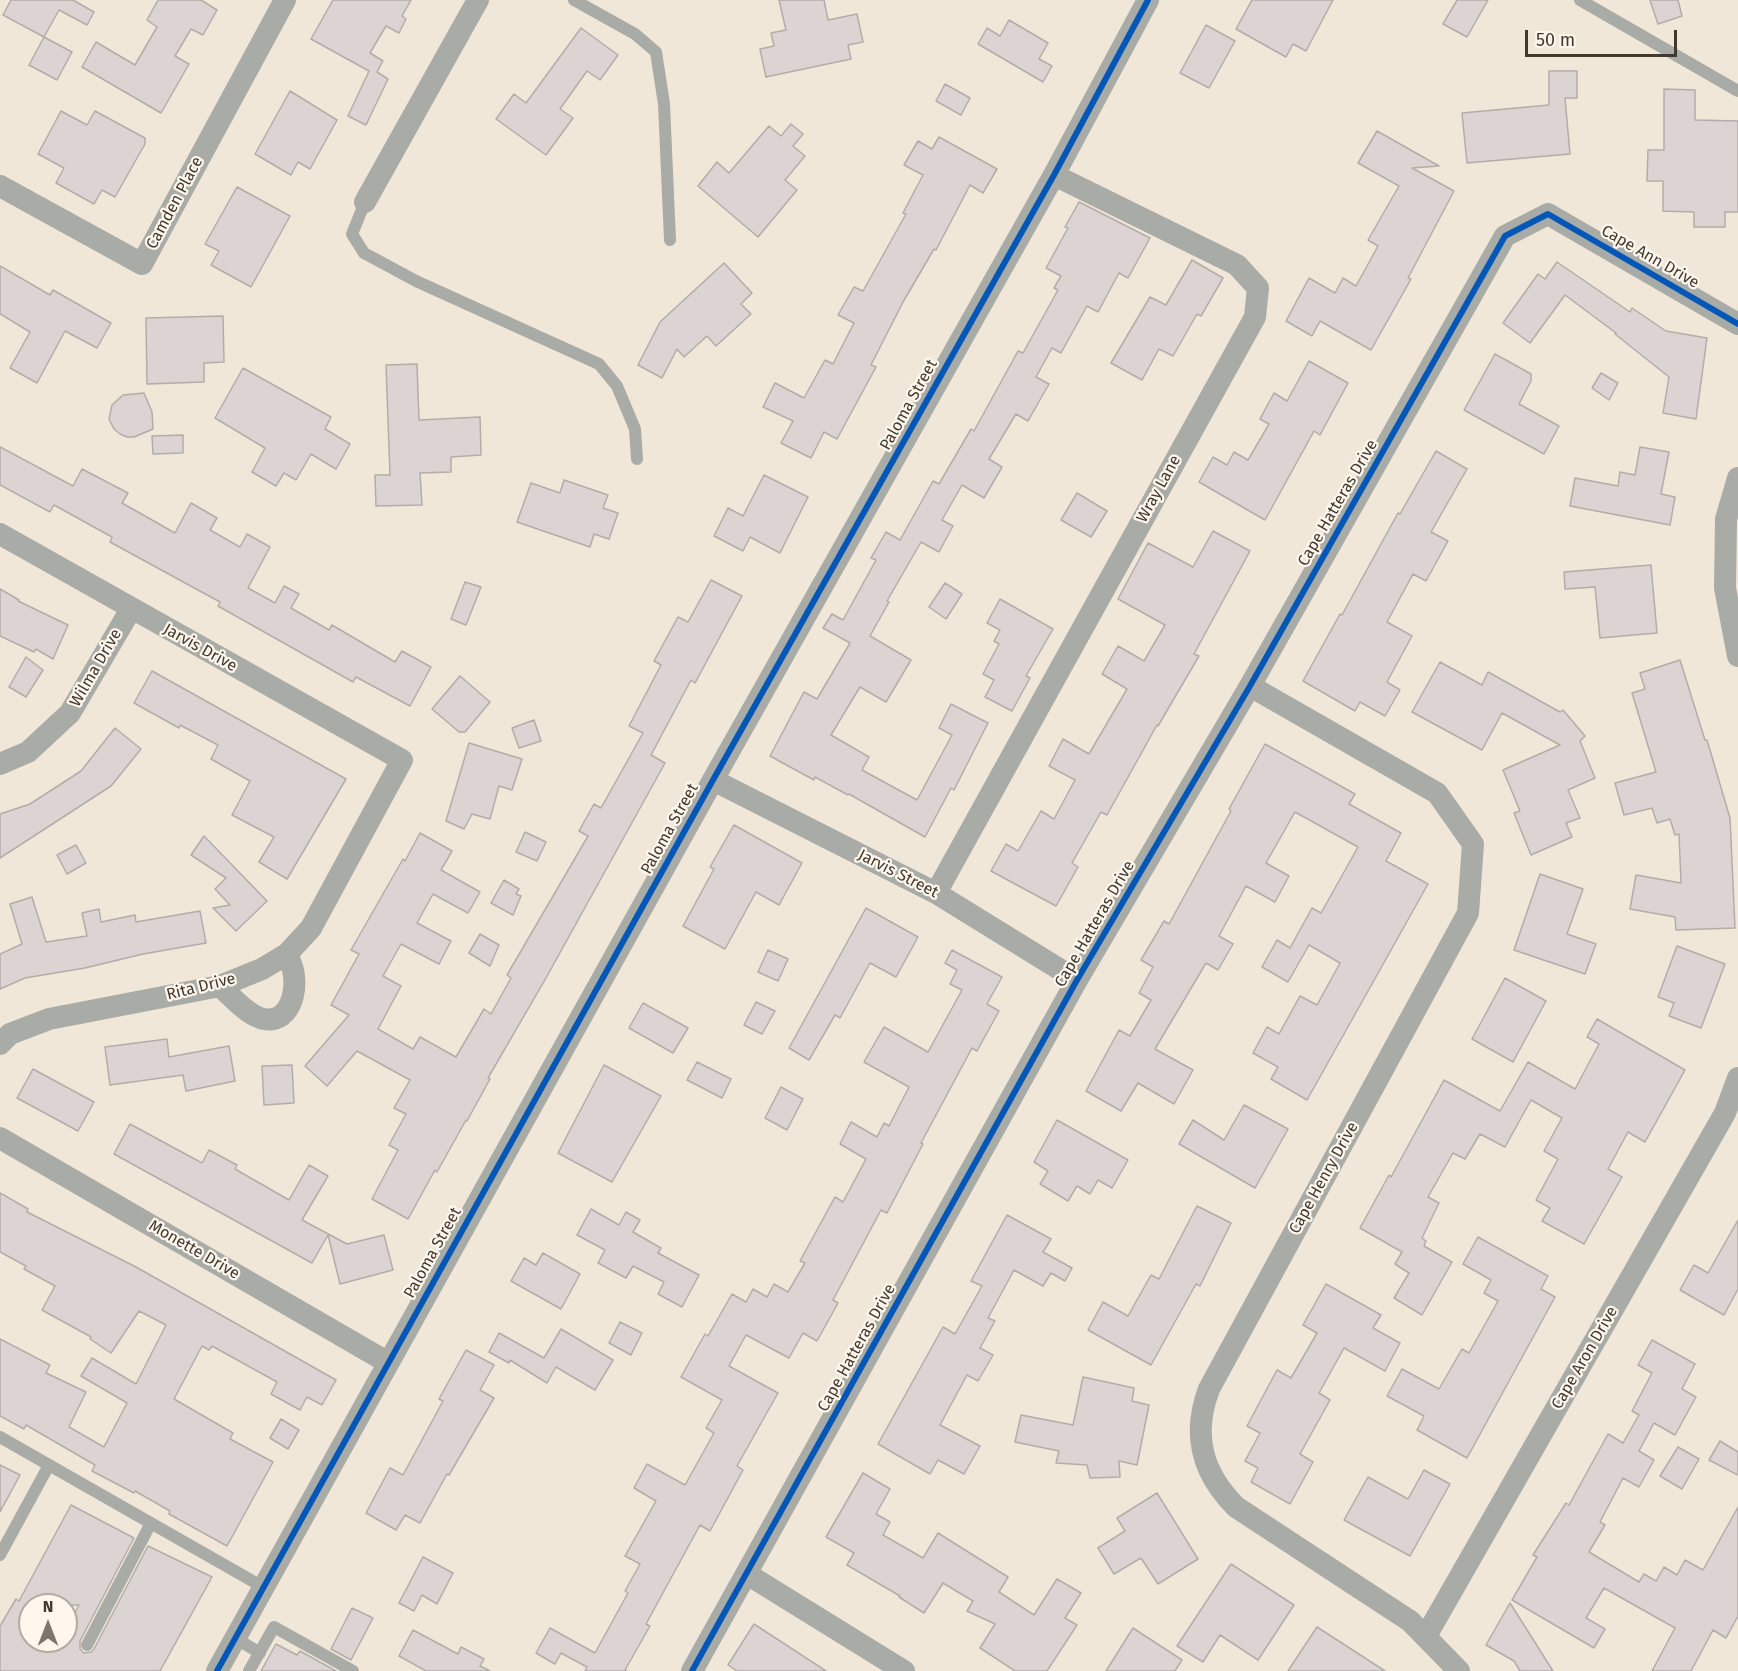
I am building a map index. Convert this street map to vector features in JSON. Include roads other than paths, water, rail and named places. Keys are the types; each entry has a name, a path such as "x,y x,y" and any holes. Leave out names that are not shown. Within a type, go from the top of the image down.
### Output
{"street":[{"name":"Camden Place","path":"0,186 142,264 285,0"},
{"path":"365,202 478,0"},
{"name":"Paloma Street","path":"217,1671 712,780 1054,174 1148,0"},
{"name":"Wray Lane","path":"936,893 1255,318 1258,288 1237,265 1054,174"},
{"name":"Cape Ann Drive","path":"1548,214 1738,324"},
{"name":"Cape Hatteras Drive","path":"692,1671 1077,980 1250,686 1505,236 1548,214"},
{"path":"1738,478 1726,519 1725,588 1738,656"},
{"name":"Jarvis Drive","path":"0,534 402,760"},
{"name":"Wilma Drive","path":"0,764 28,752 70,713 131,609"},
{"name":"Cape Henry Drive","path":"1250,686 1437,793 1473,844 1468,913 1209,1389 1202,1408 1200,1431 1202,1451 1209,1472 1221,1492 1236,1507 1410,1621 1459,1671"},
{"name":"Rita Drive","path":"0,1044 10,1034 49,1019 220,986 262,969 288,954 310,928 402,760"},
{"name":"Jarvis Street","path":"712,780 936,893 1077,980"},
{"path":"220,986 252,1015 270,1021 283,1016 293,1001 294,976 288,954"},
{"name":"Cape Aron Drive","path":"1426,1636 1725,1113 1738,1078"},
{"name":"Monette Drive","path":"0,1138 387,1362"},
{"path":"747,1574 904,1671"}],"lane":[{"path":"574,0 635,34 656,52 664,104 670,240"},
{"path":"1580,0 1738,91"},
{"path":"365,202 352,234 364,253 416,282 599,364 617,386 635,429 637,459"},
{"path":"0,1437 263,1587"},
{"path":"0,1555 49,1465"},
{"path":"87,1645 151,1523"},
{"path":"249,1671 274,1627 353,1671"},
{"path":"235,1638 260,1653"}]}
